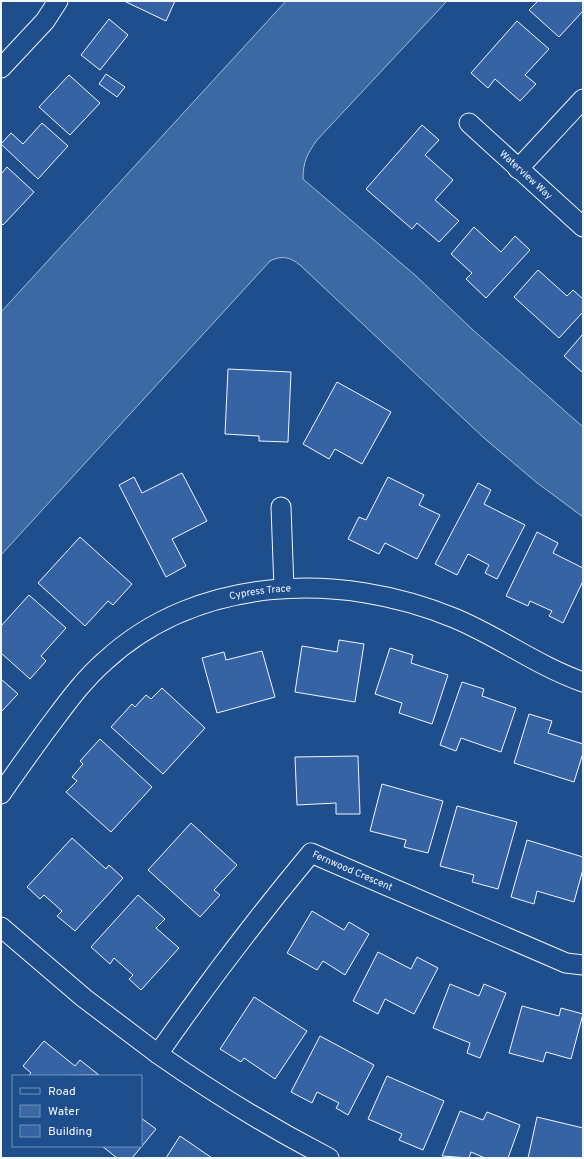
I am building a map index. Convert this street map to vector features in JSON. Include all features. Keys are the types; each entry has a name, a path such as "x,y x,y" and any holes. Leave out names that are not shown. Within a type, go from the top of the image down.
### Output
{"street":[{"path":"1,68 44,21 58,1"},
{"path":"518,169 583,99"},
{"name":"Waterview Way","path":"469,124 583,227"},
{"path":"281,507 284,588"},
{"name":"Cypress Trace","path":"1,794 79,686 106,660 135,638 167,619 202,604 238,594 284,588 320,588 410,603 453,617 494,636 534,660 583,682"},
{"name":"Fernwood Crescent","path":"158,1054 206,985 311,853 566,963 583,965"},
{"path":"1,927 84,998 158,1054 213,1093 257,1120 329,1158"}],"water":[{"path":"286,1 447,1 317,140 306,158 303,179 416,276 473,330 583,427 583,517 536,482 484,438 300,265 293,260 278,258 270,261 1,555 1,312"}],"building":[{"path":"124,1 175,1 166,21"},
{"path":"538,1 583,1 583,11 559,37 529,10"},
{"path":"109,19 128,35 100,70 81,55"},
{"path":"517,21 549,49 525,75 536,84 520,101 495,79 488,88 471,73"},
{"path":"106,74 125,87 117,97 99,84"},
{"path":"69,75 100,103 70,135 39,107"},
{"path":"42,123 68,146 38,179 1,144 11,133 23,144"},
{"path":"422,125 439,140 425,155 453,180 435,200 459,221 439,242 417,223 412,229 366,189"},
{"path":"7,167 34,192 3,225 1,223 1,174"},
{"path":"474,227 501,252 515,236 530,250 486,298 466,279 472,273 451,254"},
{"path":"538,270 567,296 573,290 583,299 583,312 559,338 514,297"},
{"path":"583,334 583,373 564,356"},
{"path":"228,369 291,372 288,442 259,441 259,436 225,434"},
{"path":"337,382 391,412 362,464 335,449 329,459 303,444"},
{"path":"182,473 207,521 172,539 186,566 166,577 119,485 134,477 142,493"},
{"path":"388,477 424,495 419,505 440,515 417,559 385,543 379,554 348,539 359,517 366,520"},
{"path":"478,483 491,490 484,504 525,525 497,579 485,573 489,565 468,554 457,575 435,564"},
{"path":"537,532 558,543 553,553 583,568 583,581 563,623 549,616 552,611 530,601 528,606 506,596"},
{"path":"80,537 132,584 113,605 108,601 85,626 38,583"},
{"path":"29,595 66,628 41,656 46,661 30,679 1,653 1,626"},
{"path":"339,640 364,644 355,702 295,692 302,646 337,652"},
{"path":"390,648 413,655 411,663 448,675 432,724 399,713 402,703 375,694"},
{"path":"262,651 275,697 217,713 202,658 224,652 226,660"},
{"path":"1,679 18,694 1,712"},
{"path":"462,682 484,689 482,696 516,708 501,752 461,738 456,751 440,745"},
{"path":"162,688 205,728 163,774 111,727 132,704 135,707 146,695 151,699"},
{"path":"529,714 552,721 548,733 583,744 583,753 574,782 514,763"},
{"path":"100,739 152,787 111,832 66,792 77,781 72,777 83,764 80,761"},
{"path":"358,756 360,814 336,814 336,803 297,805 295,757"},
{"path":"382,784 443,801 428,853 404,847 406,840 370,831"},
{"path":"457,806 517,822 498,889 472,882 474,875 440,866"},
{"path":"191,823 237,865 214,890 220,895 200,917 148,870"},
{"path":"72,838 106,869 109,865 123,878 75,931 57,916 62,911 44,895 40,899 27,887"},
{"path":"527,840 583,857 583,869 574,902 537,891 534,904 511,897"},
{"path":"138,895 165,919 156,928 179,948 141,990 129,979 133,975 114,958 110,964 91,947"},
{"path":"312,911 344,930 349,922 369,934 345,975 323,961 317,970 287,953"},
{"path":"378,952 411,969 417,957 438,968 414,1014 385,999 378,1014 353,1001"},
{"path":"450,984 479,996 484,984 506,993 480,1058 467,1053 470,1043 433,1028"},
{"path":"254,997 307,1031 275,1079 244,1058 241,1062 220,1049"},
{"path":"522,1006 559,1016 561,1008 583,1014 571,1059 546,1052 543,1062 509,1053"},
{"path":"320,1036 374,1065 348,1115 336,1108 339,1103 317,1092 312,1103 291,1092"},
{"path":"44,1041 75,1066 80,1060 99,1075 29,1075 31,1073 23,1066"},
{"path":"387,1076 444,1101 423,1150 399,1140 402,1134 368,1119"},
{"path":"460,1111 483,1120 487,1112 520,1125 508,1158 485,1158 471,1152 469,1158 442,1156"},
{"path":"537,1117 583,1128 583,1158 528,1158"},
{"path":"142,1119 156,1129 142,1146"},
{"path":"180,1136 212,1158 166,1158"},
{"path":"103,1147 141,1147 132,1158 117,1158"}]}
